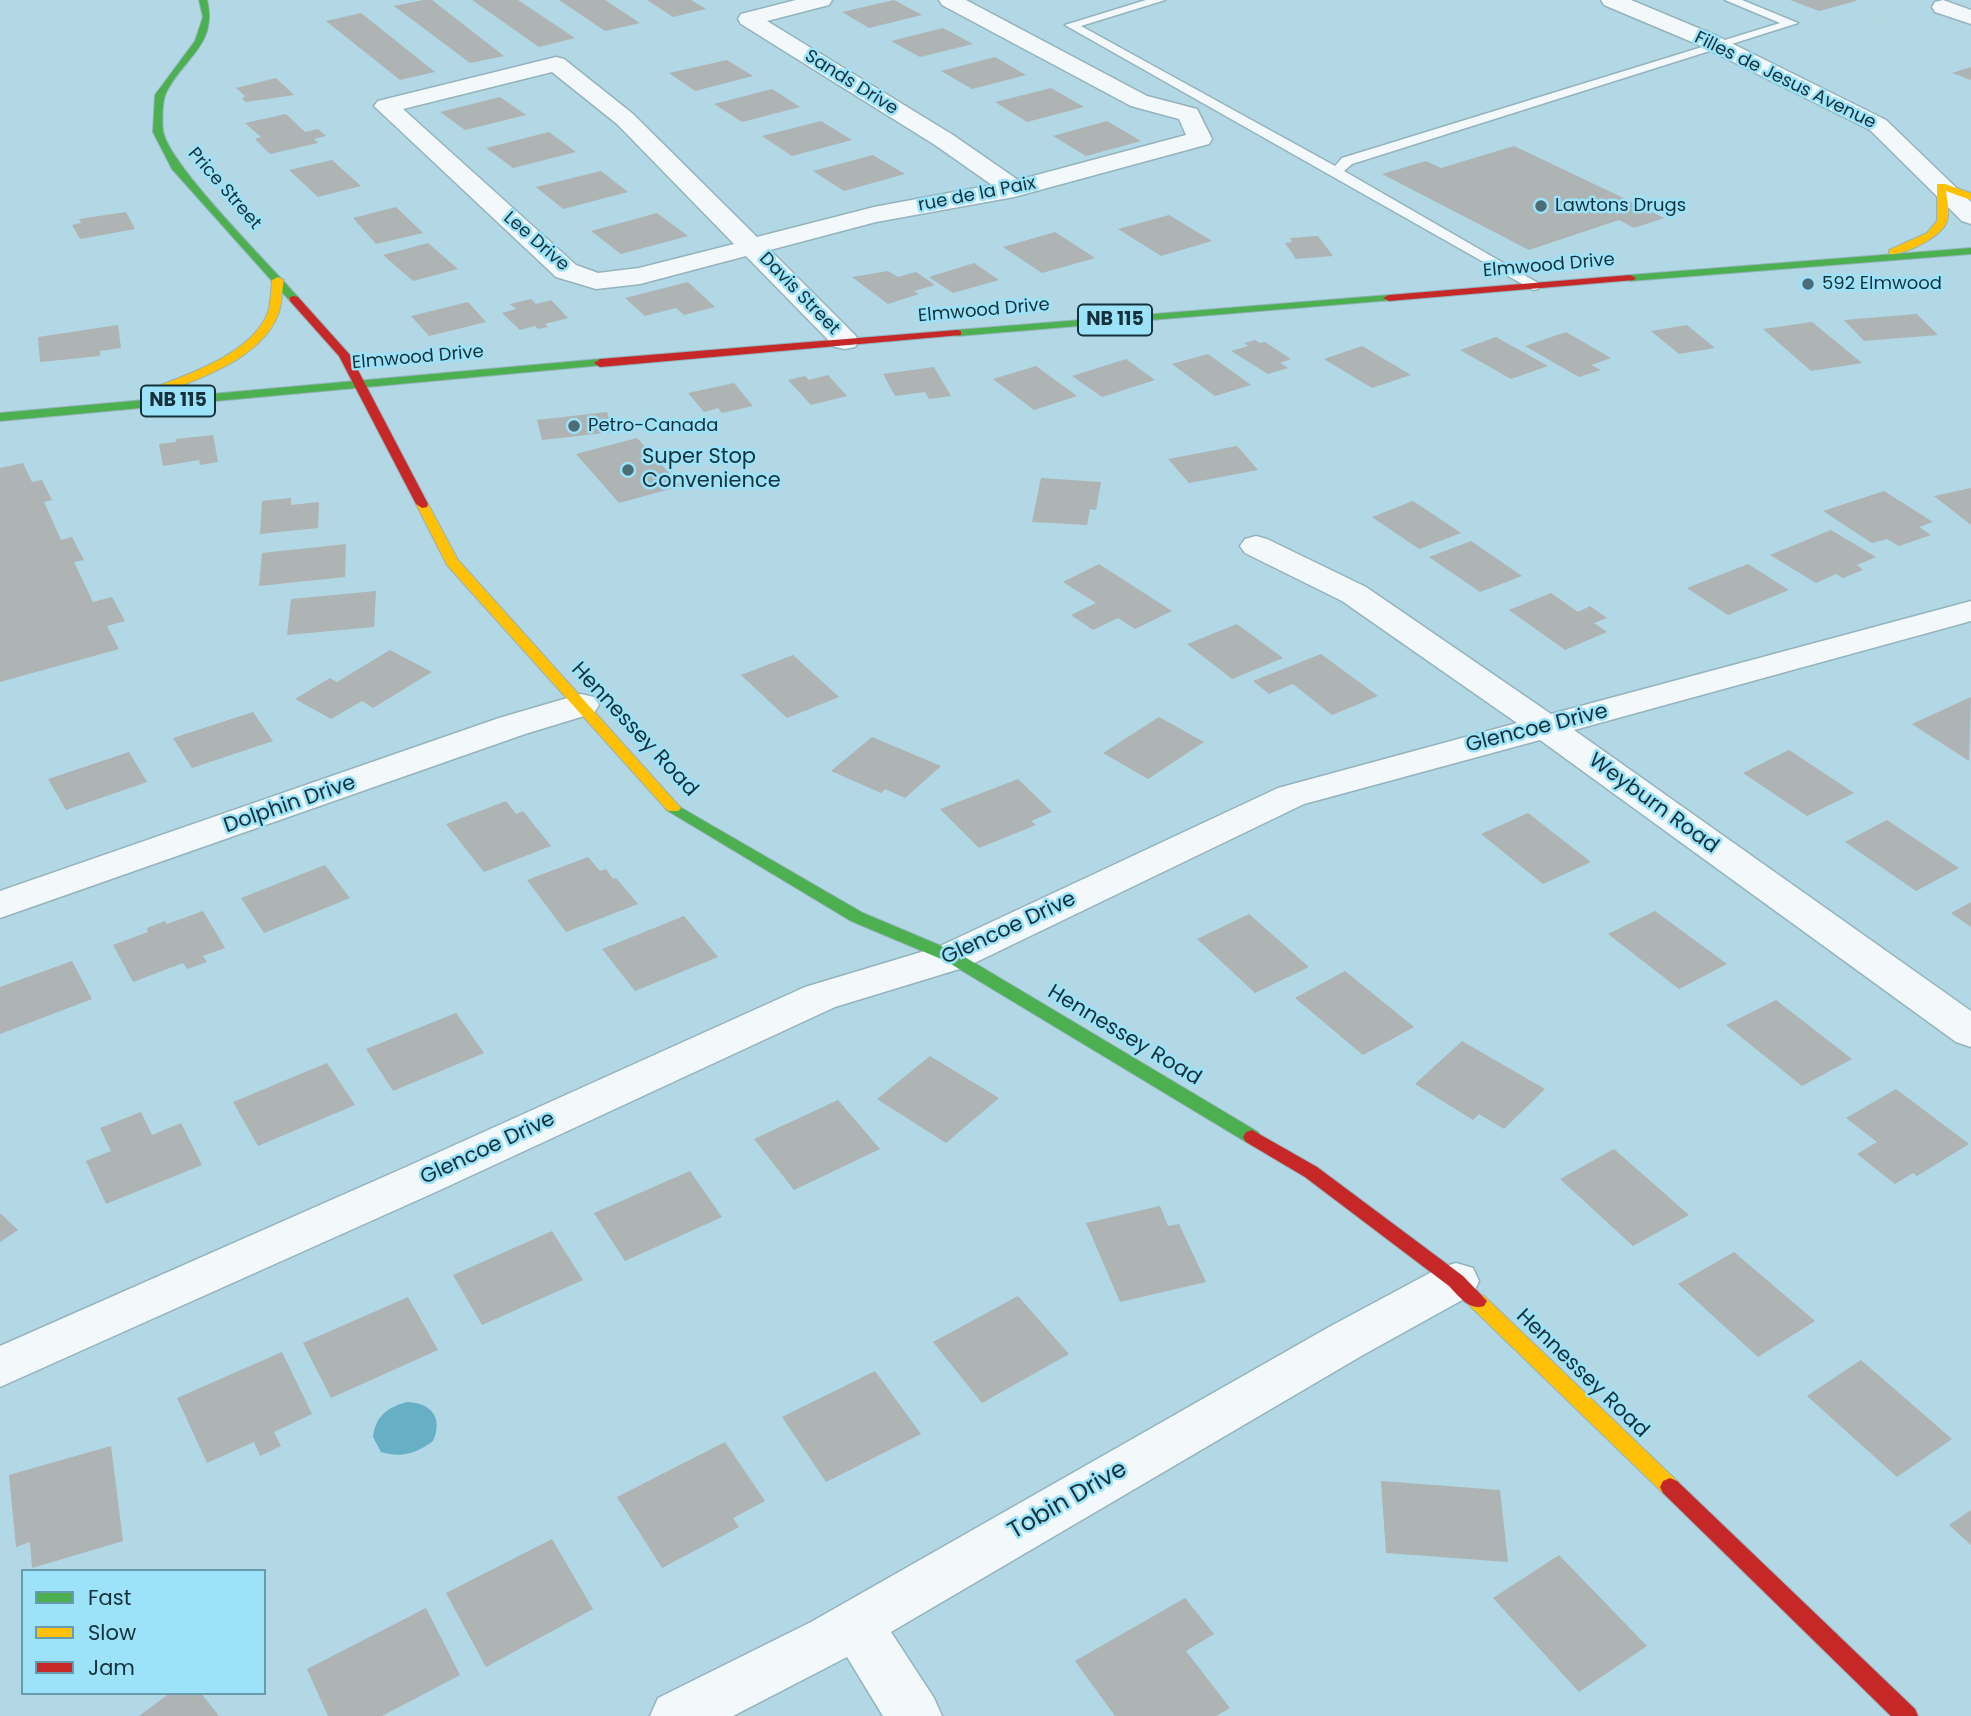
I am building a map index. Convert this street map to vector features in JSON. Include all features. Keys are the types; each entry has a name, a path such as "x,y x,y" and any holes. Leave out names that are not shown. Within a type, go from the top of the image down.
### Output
{"street":[{"name":"Price Street","path":"203,0 207,17 200,41 160,95 158,132 176,167 344,355 356,383"},
{"name":"Sands Drive","path":"821,0 749,19 944,140 1014,189"},
{"name":"rue de la Paix","path":"753,247 874,215 1014,189 1200,139 1189,114 1139,101 950,0"},
{"name":"Filles de Jesus Avenue","path":"1612,0 1719,47 1878,125 1971,216"},
{"path":"1943,7 1971,17"},
{"name":"Lee Drive","path":"556,64 625,119 753,247 640,276 596,281 566,271 387,106 556,64"},
{"path":"1875,259 1931,235 1942,221 1941,187 1971,197"},
{"name":"Davis Street","path":"753,247 845,341"},
{"name":"Elmwood Drive","path":"0,417 845,341 1971,251"},
{"path":"86,409 152,393 207,371 248,344 272,316 278,280"},
{"name":"Hennessey Road","path":"356,383 452,562 672,807 857,917 953,957 1311,1172 1456,1281 1907,1716"},
{"name":"Weyburn Road","path":"1256,546 1354,594 1547,728 1971,1032"},
{"name":"Glencoe Drive","path":"0,1367 422,1179 820,997 953,957 1291,796 1971,611"},
{"name":"Dolphin Drive","path":"0,905 512,726 581,705"},
{"name":"Tobin Drive","path":"678,1716 830,1639 1346,1341 1456,1281"},
{"path":"855,1623 914,1716"}],"lane":[{"path":"1159,0 1071,25 1336,172 1533,286"},
{"path":"1336,172 1346,161 1792,23 1731,0"}],"water":[{"path":"407,1402 423,1405 433,1413 437,1425 433,1441 408,1454 381,1452 373,1437 376,1423 388,1410"}],"building":[{"path":"432,0 504,56 470,63 394,6"},
{"path":"472,0 518,0 575,38 539,47"},
{"path":"559,0 605,0 640,23 605,31"},
{"path":"647,0 691,0 706,9 673,17"},
{"path":"894,0 922,15 869,28 842,12"},
{"path":"1790,0 1856,0 1856,1 1819,11"},
{"path":"361,13 435,72 400,80 326,21"},
{"path":"943,28 973,44 920,57 891,41"},
{"path":"995,57 1026,75 972,89 941,71"},
{"path":"727,60 753,76 695,91 669,73"},
{"path":"1971,67 1971,80 1952,73"},
{"path":"276,78 294,95 246,102 242,99 245,96 236,88"},
{"path":"1051,88 1084,107 1027,122 995,102"},
{"path":"772,89 800,107 742,122 714,104"},
{"path":"500,97 526,115 465,130 440,112"},
{"path":"286,114 305,132 318,129 326,136 314,139 318,143 270,154 255,139 261,137 245,123"},
{"path":"821,121 852,140 792,156 762,136"},
{"path":"1107,121 1141,141 1086,156 1053,136"},
{"path":"549,132 576,152 513,168 486,148"},
{"name":"Lawtons Drugs","path":"1514,146 1664,218 1634,228 1619,220 1529,250 1382,174 1426,161 1441,168"},
{"path":"873,155 905,174 844,191 813,171"},
{"path":"332,160 361,186 318,197 289,170"},
{"path":"601,171 628,192 563,209 536,187"},
{"path":"396,207 423,233 376,244 353,218"},
{"path":"126,212 135,229 80,239 72,225 81,223 79,219"},
{"path":"657,213 688,236 621,254 591,231"},
{"path":"1169,215 1212,241 1161,256 1118,229"},
{"path":"1055,232 1095,258 1042,273 1003,247"},
{"path":"1318,236 1333,256 1296,259 1285,243 1292,242 1290,238"},
{"path":"428,243 458,269 413,281 383,255"},
{"path":"974,263 999,280 953,293 929,277"},
{"path":"888,271 898,277 916,272 935,285 914,291 919,294 888,304 852,277"},
{"path":"688,282 715,307 684,315 676,308 645,316 625,298"},
{"path":"531,299 536,304 551,300 568,318 545,324 548,327 538,329 535,326 520,330 502,313 516,309 510,304"},
{"path":"468,302 486,322 429,336 411,316"},
{"path":"1917,314 1938,335 1864,341 1844,320"},
{"path":"1812,322 1862,363 1811,371 1763,329"},
{"path":"118,325 121,348 100,351 100,356 40,362 38,337"},
{"path":"1687,325 1715,348 1679,354 1651,331"},
{"path":"1566,332 1611,358 1591,365 1601,370 1579,377 1525,346"},
{"path":"1496,337 1548,366 1511,379 1460,350"},
{"path":"1255,340 1265,342 1291,359 1280,363 1288,368 1268,374 1231,351 1248,346 1244,343"},
{"path":"1362,346 1411,375 1372,388 1324,359"},
{"path":"1208,354 1251,385 1215,396 1172,364"},
{"path":"1126,359 1155,380 1102,397 1072,376"},
{"path":"1036,366 1077,396 1034,410 993,379"},
{"path":"934,367 951,396 929,399 925,392 895,396 883,374"},
{"path":"828,375 847,396 811,405 788,380 805,376 809,380"},
{"path":"734,383 753,406 722,413 718,408 704,412 688,393"},
{"name":"Petro-Canada","path":"607,412 612,432 542,440 537,420"},
{"path":"213,435 218,462 200,465 199,460 163,466 159,444 176,442 176,439"},
{"name":"Super Stop Convenience","path":"637,438 681,486 619,503 576,454"},
{"path":"1237,446 1258,470 1189,483 1168,459"},
{"path":"23,463 32,482 42,480 52,500 44,502 61,540 72,537 84,560 74,562 93,602 112,597 125,621 107,626 119,649 0,682 0,468"},
{"path":"1041,478 1101,482 1096,510 1090,509 1087,525 1032,522"},
{"path":"1971,488 1971,525 1934,496"},
{"path":"1884,491 1933,522 1919,527 1931,535 1899,546 1887,539 1872,543 1823,511"},
{"path":"291,498 291,505 319,502 318,528 260,534 262,501"},
{"path":"1413,501 1461,533 1419,549 1372,517"},
{"path":"1831,530 1876,557 1857,565 1863,570 1843,578 1836,574 1816,583 1770,555"},
{"path":"1471,541 1522,576 1480,592 1429,557"},
{"path":"346,544 345,577 259,586 262,553"},
{"path":"1099,564 1172,611 1135,629 1118,618 1093,630 1071,615 1096,603 1063,582"},
{"path":"1748,564 1789,590 1728,615 1687,588"},
{"path":"376,591 374,627 287,635 291,599"},
{"path":"1551,593 1578,612 1590,606 1607,618 1594,623 1607,632 1565,650 1509,610"},
{"path":"1237,624 1283,658 1232,679 1187,644"},
{"path":"390,650 432,672 373,708 362,701 331,719 295,699 330,678 337,682"},
{"path":"1321,654 1378,696 1332,715 1293,684 1269,694 1253,681"},
{"path":"793,655 839,697 787,718 741,675"},
{"path":"1971,697 1969,761 1912,724"},
{"path":"253,712 273,741 192,768 173,738"},
{"path":"1159,717 1204,742 1148,779 1103,753"},
{"path":"872,737 941,766 905,798 885,789 881,793 831,771"},
{"path":"1789,750 1854,793 1807,816 1743,773"},
{"path":"129,752 147,782 66,810 48,779"},
{"path":"1018,779 1052,812 1031,821 1036,825 979,848 940,809"},
{"path":"506,801 516,814 523,811 551,846 484,872 446,824"},
{"path":"1528,813 1591,862 1543,884 1481,834"},
{"path":"1887,820 1959,868 1916,891 1845,842"},
{"path":"588,857 600,871 606,869 613,879 616,878 638,904 566,932 527,880"},
{"path":"325,865 350,898 264,933 241,898"},
{"path":"1971,902 1971,927 1951,913"},
{"path":"203,911 225,948 203,956 207,962 187,969 183,963 133,982 113,945 148,932 147,928 165,921 167,924"},
{"path":"1655,911 1727,964 1679,989 1608,934"},
{"path":"1249,914 1309,967 1255,993 1197,939"},
{"path":"684,916 718,957 635,991 602,949"},
{"path":"72,961 92,999 0,1034 0,987"},
{"path":"1345,971 1414,1027 1363,1055 1295,998"},
{"path":"1776,1000 1852,1059 1802,1086 1726,1025"},
{"path":"456,1013 484,1053 393,1091 366,1049"},
{"path":"1462,1041 1545,1089 1504,1129 1479,1114 1473,1120 1415,1084"},
{"path":"930,1056 999,1098 946,1143 877,1099"},
{"path":"327,1063 355,1105 258,1146 233,1102"},
{"path":"1896,1089 1969,1144 1917,1176 1913,1173 1895,1184 1857,1154 1877,1142 1846,1118"},
{"path":"838,1100 880,1149 794,1190 754,1139"},
{"path":"141,1112 152,1135 181,1123 202,1165 106,1204 86,1161 111,1151 100,1128"},
{"path":"1614,1149 1689,1215 1633,1246 1560,1179"},
{"path":"690,1171 722,1217 625,1261 594,1213"},
{"path":"1160,1206 1168,1226 1179,1224 1206,1282 1120,1302 1086,1223"},
{"path":"0,1213 18,1230 0,1242"},
{"path":"552,1231 583,1280 482,1325 453,1275"},
{"path":"1734,1252 1815,1321 1758,1357 1678,1284"},
{"path":"1018,1296 1069,1354 982,1403 933,1342"},
{"path":"408,1297 438,1350 331,1398 303,1343"},
{"path":"282,1352 312,1414 274,1432 281,1446 260,1456 254,1442 207,1463 177,1398"},
{"path":"1861,1360 1952,1439 1897,1477 1807,1396"},
{"path":"875,1371 921,1434 826,1482 782,1417"},
{"path":"725,1442 765,1501 733,1518 739,1527 662,1568 617,1497"},
{"path":"111,1446 123,1541 32,1568 30,1542 16,1547 9,1475"},
{"path":"1381,1481 1500,1490 1508,1562 1386,1553"},
{"path":"1971,1510 1971,1545 1949,1525"},
{"path":"552,1539 593,1609 486,1667 446,1593"},
{"path":"1559,1555 1647,1646 1579,1692 1493,1598"},
{"path":"1185,1598 1214,1634 1186,1651 1230,1708 1216,1716 1115,1716 1075,1661"},
{"path":"426,1608 460,1675 382,1716 328,1716 307,1669"},
{"path":"167,1695 203,1695 219,1716 139,1716"}],"traffic: fast":[{"path":"203,0 207,17 200,41 160,95 158,132 176,167 294,299"},
{"path":"1630,278 1971,251"},
{"path":"957,333 1389,298"},
{"path":"0,417 600,363"},
{"path":"673,808 857,917 952,957 1252,1137"}],"traffic: slow":[{"path":"1893,252 1931,235 1942,221 1941,186 1971,197"},
{"path":"157,391 223,362 254,340 273,313 278,280"},
{"path":"422,504 452,562 673,808"},
{"path":"1477,1301 1670,1487"}],"traffic: jam":[{"path":"1389,298 1630,278"},
{"path":"294,299 344,355 422,504"},
{"path":"600,363 957,333"},
{"path":"1252,1137 1311,1172 1456,1281 1477,1301"},
{"path":"1670,1487 1907,1716"}],"place":[{"name":"Lawtons Drugs","path":"1541,206"},
{"name":"592 Elmwood","path":"1808,284"},
{"name":"Petro-Canada","path":"574,426"},
{"name":"Super Stop Convenience","path":"628,470"}]}
